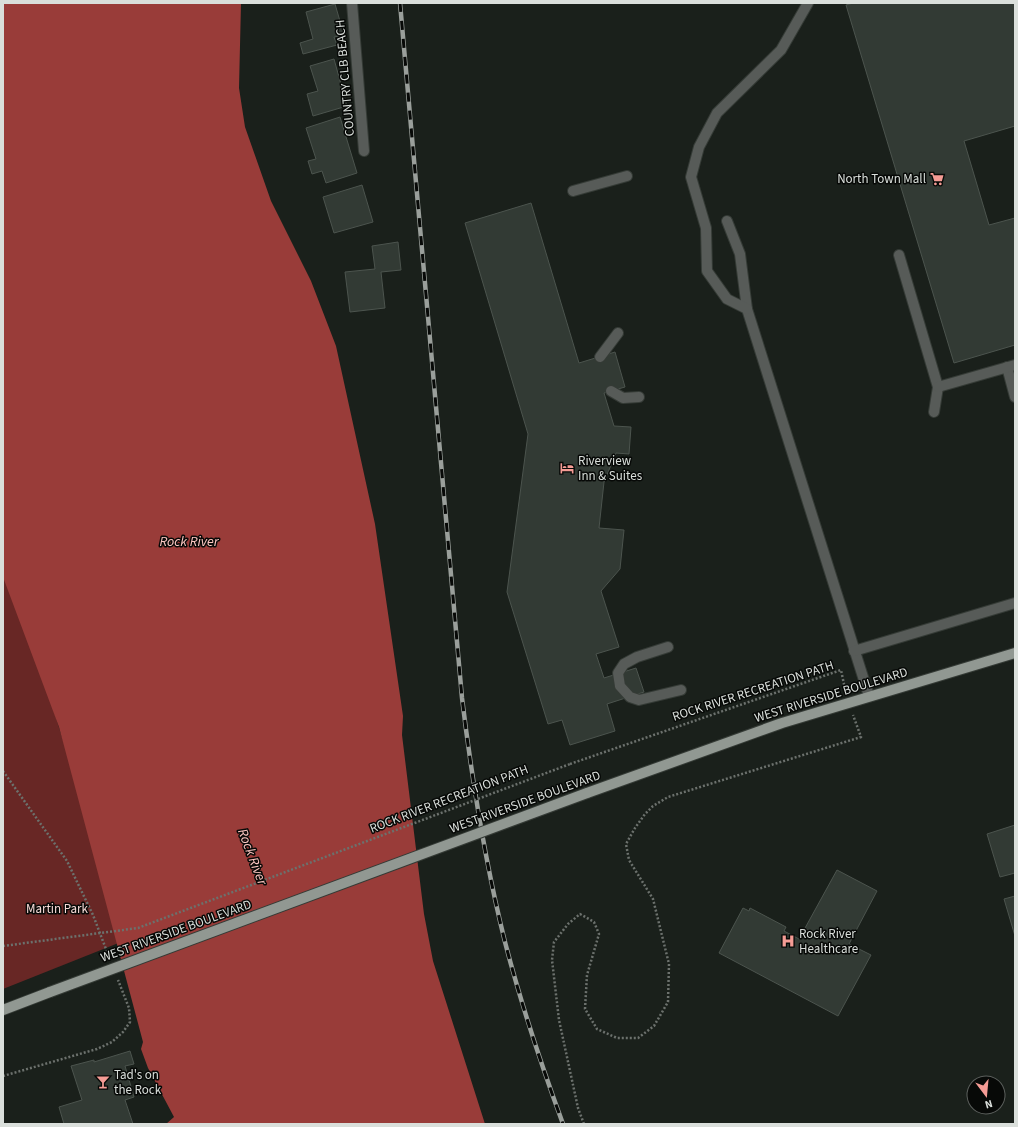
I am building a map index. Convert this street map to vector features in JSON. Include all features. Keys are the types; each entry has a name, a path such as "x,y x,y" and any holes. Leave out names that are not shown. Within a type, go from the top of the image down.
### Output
{"main road":[{"name":"WEST RIVERSIDE BOULEVARD","path":"3,1010 588,792 782,723 1015,653"}],"street":[{"name":"COUNTRY CLB BEACH","path":"352,3 364,151"},
{"path":"748,309 727,299 707,271 706,228 691,177 699,147 717,113 781,50 808,3"},
{"path":"573,191 626,176"},
{"path":"727,221 740,254 748,309 869,696"},
{"path":"899,255 938,387 934,412"},
{"path":"600,357 618,333"},
{"path":"938,387 1011,366 1015,397"},
{"path":"611,391 623,398 639,397"},
{"path":"854,651 1015,603"},
{"path":"668,647 624,664 618,673 620,686 630,697 639,700 681,690"}],"path":[{"name":"ROCK RIVER RECREATION PATH","path":"3,946 138,928 570,764 841,670 848,703 861,737 668,797 653,806 635,828 626,844 629,860 653,899 669,964 668,1002 654,1026 638,1038 617,1038 597,1029 585,1009 586,975 599,934 594,922 580,914 568,924 554,942 552,960 559,1020 578,1108 584,1124"},
{"path":"3,770 67,861 93,915 110,958"},
{"path":"3,1076 97,1049 112,1042 123,1032 130,1022 129,1008 118,980"}],"green space":[{"name":"Martin Park","path":"3,550 126,940 3,989"}],"water":[{"name":"Rock River","path":"3,3 241,3 239,88 245,127 271,201 311,281 336,346 375,524 403,716 402,735 424,914 433,961 485,1124 166,1124 174,1117 148,1068 141,1049 143,1042 59,727 3,577"}],"building":[{"name":"North Town Mall","path":"853,3 1015,3 1015,126 964,141 989,225 1015,218 1015,345 954,363 846,5"},
{"path":"335,4 344,35 334,37 337,45 303,54 300,43 313,39 306,12"},
{"path":"334,59 347,106 313,116 307,94 318,91 310,66"},
{"path":"340,117 357,173 326,183 322,171 312,174 308,161 316,159 306,128"},
{"path":"362,185 373,222 334,233 323,197"},
{"name":"Riverview Inn & Suites","path":"531,203 579,363 615,352 625,387 604,393 614,426 631,427 629,454 616,453 604,482 599,528 624,530 620,569 601,591 619,647 596,654 604,678 636,668 644,692 607,704 615,731 570,745 562,720 548,724 507,592 528,434 465,223"},
{"path":"398,242 401,270 381,272 385,308 350,312 345,272 375,269 372,246"},
{"path":"1015,825 1015,873 1000,877 987,834"},
{"name":"Rock River Healthcare","path":"837,870 877,891 849,944 871,955 838,1016 719,953 743,908 749,911 750,908 786,927 784,931 799,939"},
{"path":"1015,896 1015,936 1004,899"},
{"name":"Tad's on the Rock","path":"130,1051 134,1064 125,1066 134,1097 125,1100 133,1124 64,1124 59,1107 82,1100 71,1066 94,1060 94,1062"}],"railway":[{"path":"400,3 462,698 470,759 485,851 505,942 532,1034 563,1124"}],"place":[{"name":"North Town Mall","path":"937,179"},
{"name":"Riverview Inn & Suites","path":"567,468"},
{"name":"Rock River Healthcare","path":"788,941"},
{"name":"Tad's on the Rock","path":"103,1082"}]}
